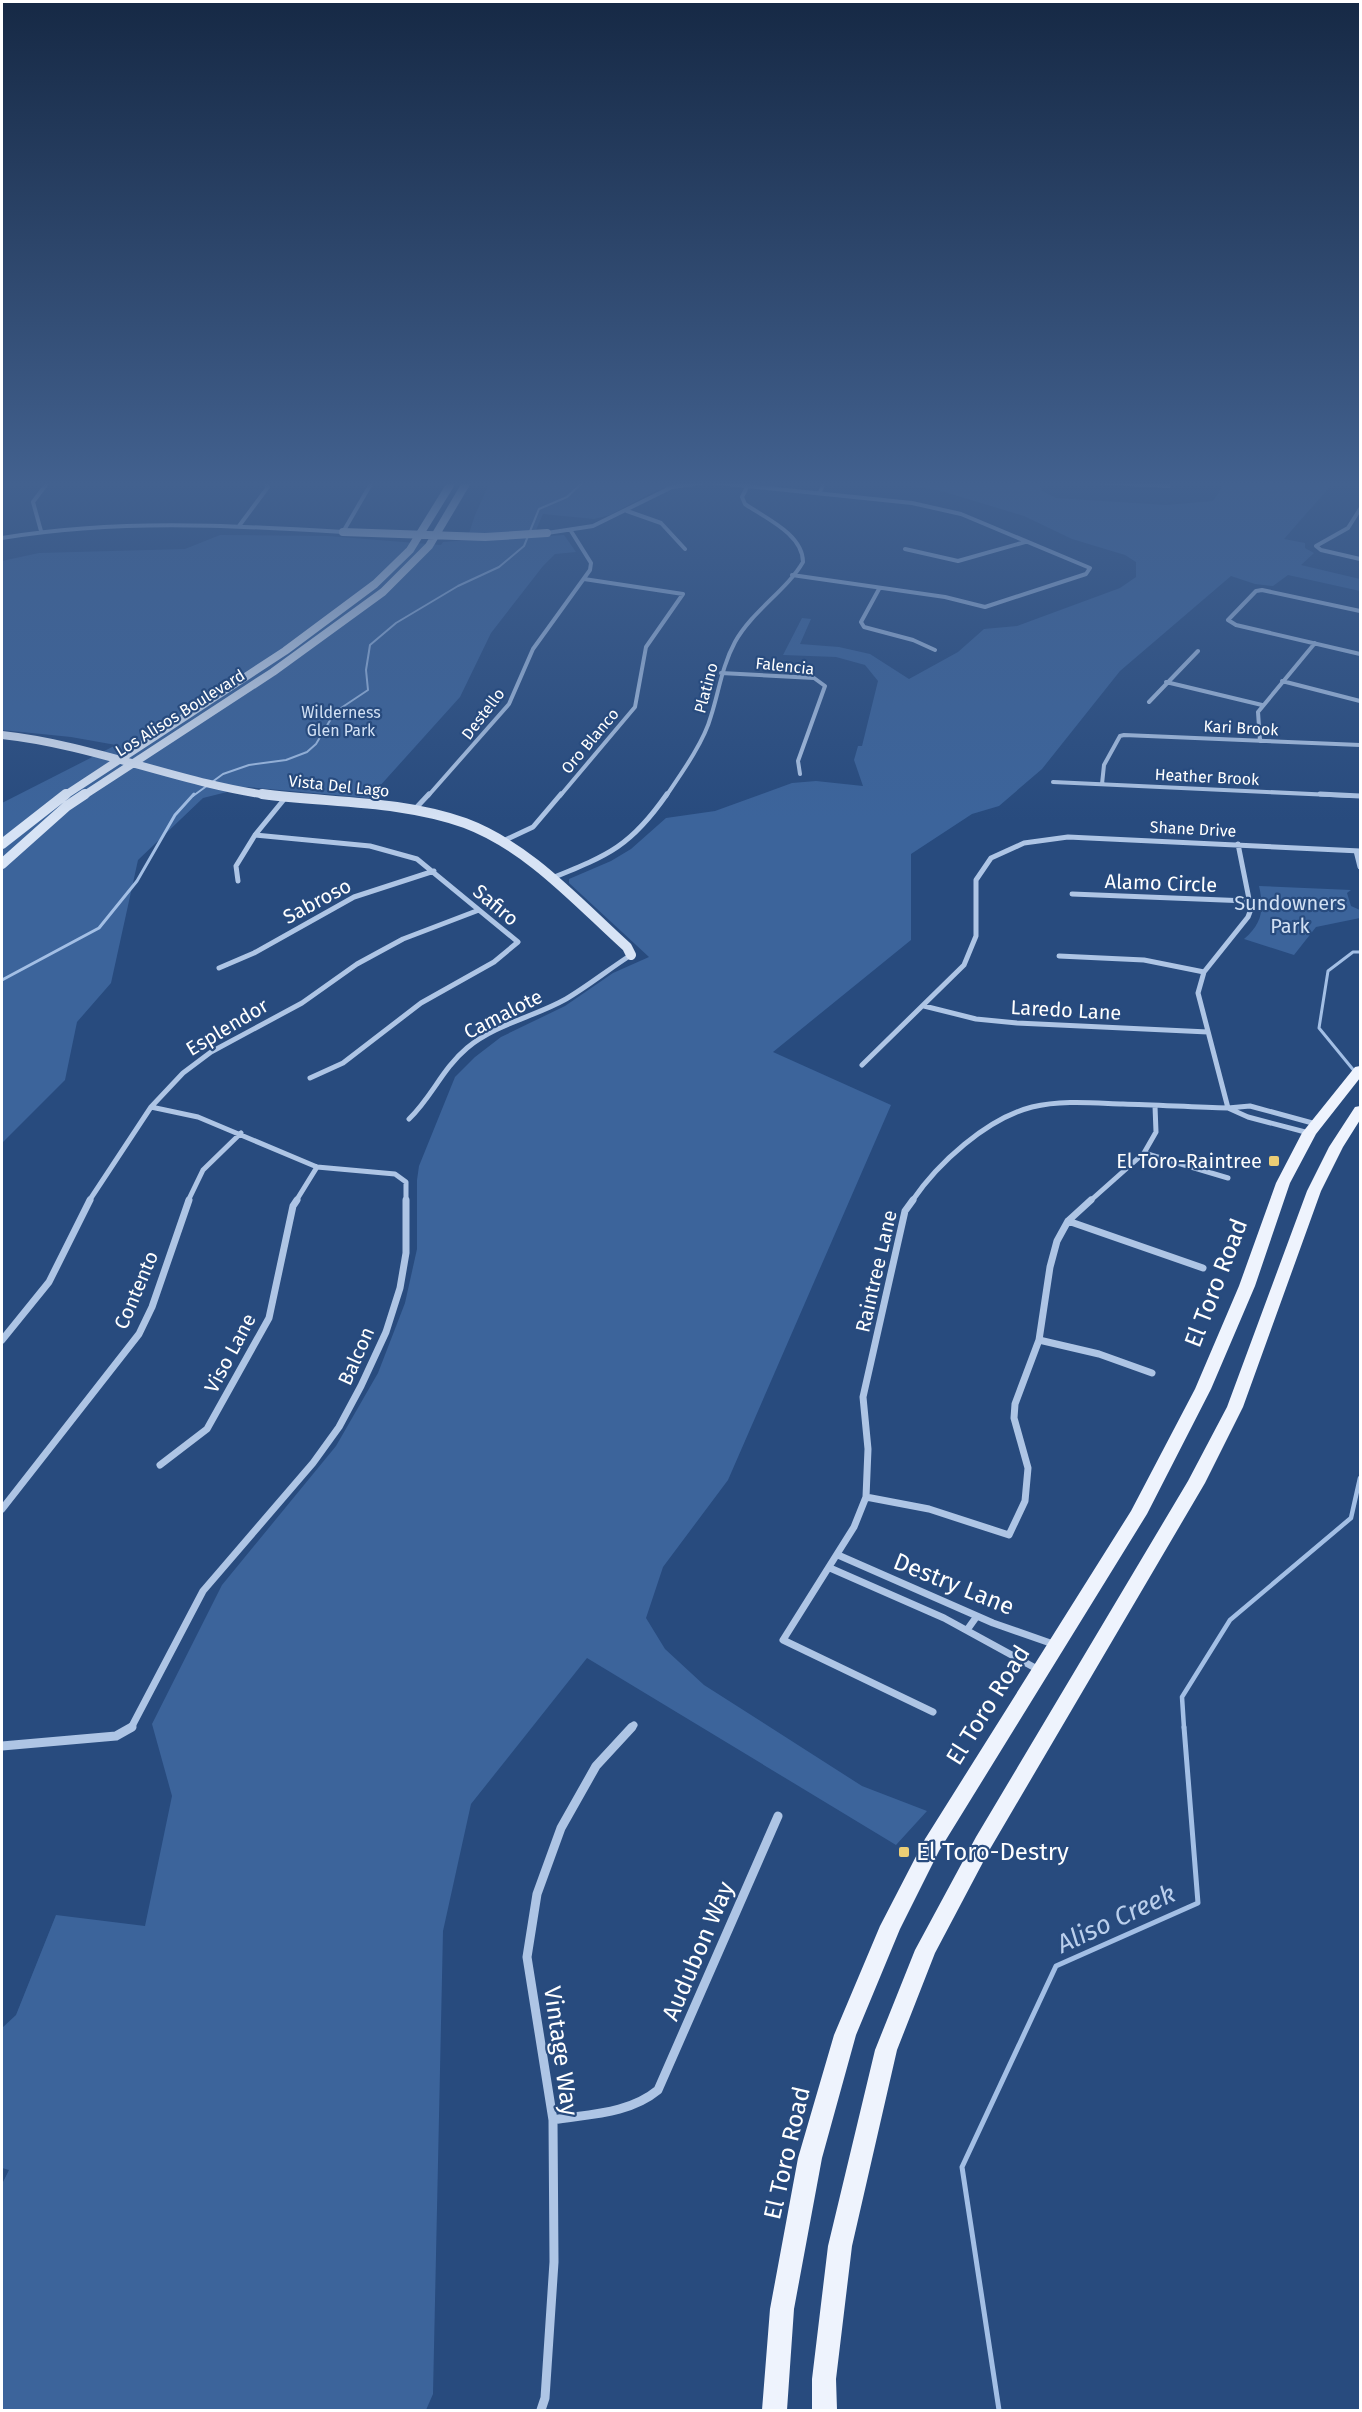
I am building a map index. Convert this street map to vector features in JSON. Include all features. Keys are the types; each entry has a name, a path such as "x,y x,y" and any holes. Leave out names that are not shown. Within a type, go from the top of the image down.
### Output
{"main road":[{"name":"Los Alisos Boulevard","path":"2,844 83,779 283,652 363,595"},
{"name":"Los Alisos Boulevard","path":"2,864 67,806 273,672 379,595"},
{"name":"Vista Del Lago","path":"2,735 67,743 218,786 287,796 415,809 463,822 503,841 627,947 631,955"},
{"name":"El Toro Road","path":"774,2410 782,2309 810,2158 844,2035 891,1926 932,1845 1138,1514 1203,1389 1247,1287 1277,1197 1313,1128 1360,1070"},
{"path":"824,2410 824,2379 840,2246 886,2050 926,1950 983,1843 1150,1564 1201,1473 1235,1407 1314,1191 1336,1147 1360,1110"}],"street":[{"name":"Destello","path":"415,809 509,704 533,649 573,595"},
{"name":"Oro Blanco","path":"503,841 533,827 635,706 646,647 683,595"},
{"name":"Platino","path":"548,879 606,856 630,840 647,822 681,774 711,718 721,673 735,641 772,595"},
{"path":"876,595 861,622 864,627 913,640 935,650"},
{"path":"925,595 985,607 1023,595"},
{"path":"1252,595 1229,617 1229,623 1360,654"},
{"path":"1283,595 1360,611"},
{"path":"1260,741 1257,719 1262,705 1315,644"},
{"path":"1149,702 1198,651"},
{"name":"Falencia","path":"721,673 814,678 823,683 825,686 798,761 800,774"},
{"path":"1282,681 1360,701"},
{"path":"1166,682 1262,705"},
{"name":"Kari Brook","path":"1102,784 1104,765 1120,736 1360,746"},
{"name":"Heather Brook","path":"1053,782 1360,796"},
{"path":"238,881 236,867 255,835 287,796"},
{"name":"Safiro","path":"255,835 387,849 417,859 518,942 494,962 404,1015 343,1063 310,1078"},
{"name":"Shane Drive","path":"862,1065 964,965 972,951 976,936 976,880 982,868 991,858 1024,843 1068,837 1358,851"},
{"path":"1228,1108 1198,993 1204,972 1248,917 1251,909 1238,844"},
{"path":"1358,851 1360,867"},
{"name":"Sabroso","path":"219,968 249,958 299,926 357,896 434,871"},
{"name":"Alamo Circle","path":"1072,894 1248,901"},
{"name":"Esplendor","path":"2,1340 49,1282 106,1172 151,1107 183,1073 211,1052 302,1003 357,964 404,939 479,910"},
{"name":"Camalote","path":"409,1119 427,1102 445,1069 468,1047 501,1027 565,999 631,955"},
{"path":"1059,956 1144,960 1204,972"},
{"name":"Laredo Lane","path":"924,1006 976,1019 1017,1023 1208,1032"},
{"name":"Raintree Lane","path":"933,1712 783,1640 855,1527 867,1497 868,1449 863,1397 904,1211 917,1190 949,1160 993,1127 1026,1110 1075,1102 1228,1108 1250,1106 1313,1128"},
{"path":"867,1497 929,1509 1009,1535 1025,1502 1028,1468 1014,1418 1015,1404 1039,1340 1056,1241 1068,1221 1144,1153 1156,1132 1155,1106"},
{"name":"Balcon","path":"2,1746 116,1736 130,1730 203,1591 313,1463 339,1427 386,1332 400,1287 406,1253 406,1182 395,1174 317,1167 241,1133 198,1117 151,1107"},
{"name":"Raintree Lane","path":"1228,1108 1265,1120 1313,1128"},
{"path":"1265,1120 1269,1111"},
{"name":"Contento","path":"2,1509 139,1334 152,1307 194,1187 203,1170 241,1133"},
{"path":"1144,1153 1228,1178"},
{"name":"Viso Lane","path":"160,1465 207,1429 269,1318 293,1206 317,1167"},
{"path":"1068,1221 1203,1268"},
{"path":"1039,1340 1099,1354 1152,1373"},
{"name":"Destry Lane","path":"838,1555 977,1616 1057,1645"},
{"name":"Destry Lane","path":"830,1568 967,1630 1040,1671"},
{"path":"885,1592 894,1580"},
{"path":"967,1630 977,1616"},
{"name":"Vintage Way","path":"541,2410 546,2398 554,2262 553,2120 527,1957 537,1894 561,1828 596,1766 634,1725"},
{"name":"Audubon Way","path":"553,2120 633,2105 650,2098 664,2079 777,1816"}],"green space":[{"name":"Wilderness Glen Park","path":"2,595 521,595 491,633 460,697 369,798 247,787 203,798 138,860 111,983 77,1022 65,1080 2,1143 2,803 116,745 71,737 2,730"},
{"path":"1102,595 1209,595 1120,671 1042,769 999,806 972,814 911,854 911,940 773,1052 891,1105 728,1480 663,1567 646,1618 665,1649 704,1685 862,1786 927,1811 896,1845 587,1658 471,1804 443,1931 433,2394 426,2410 2,2410 2,2184 9,2170 2,2168 2,2028 16,2015 56,1915 145,1926 172,1796 152,1724 222,1585 336,1446 378,1373 405,1303 417,1249 419,1166 455,1077 475,1057 501,1037 565,1006 613,973 649,957 569,883 569,879 611,861 631,849 666,818 715,811 792,783 816,781 863,786 854,760 858,746 862,746 878,681 865,665 836,657 783,655 802,618 811,619 800,644 839,647 870,654 909,679 958,652 984,629 1017,626"},
{"name":"Sundowners Park","path":"1259,886 1351,890 1347,893 1351,906 1360,910 1360,918 1316,927 1294,955 1244,939 1255,927 1260,915"}],"waterway":[{"path":"193,796 223,774 249,765 286,760 307,752 316,744 335,712 368,690 366,670 370,645 396,623 444,595"},
{"path":"2,980 99,928 137,881 175,815 194,794"},
{"name":"Aliso Creek","path":"1360,952 1353,952 1328,971 1319,1028 1360,1078"},
{"name":"Aliso Creek","path":"1184,1728 1182,1697 1230,1620 1351,1518 1360,1478"},
{"name":"Aliso Creek","path":"999,2410 962,2167 1056,1966 1198,1903 1184,1727"}],"place":[{"name":"El Toro-Raintree","path":"1274,1161"},
{"name":"El Toro-Destry","path":"904,1852"}]}
